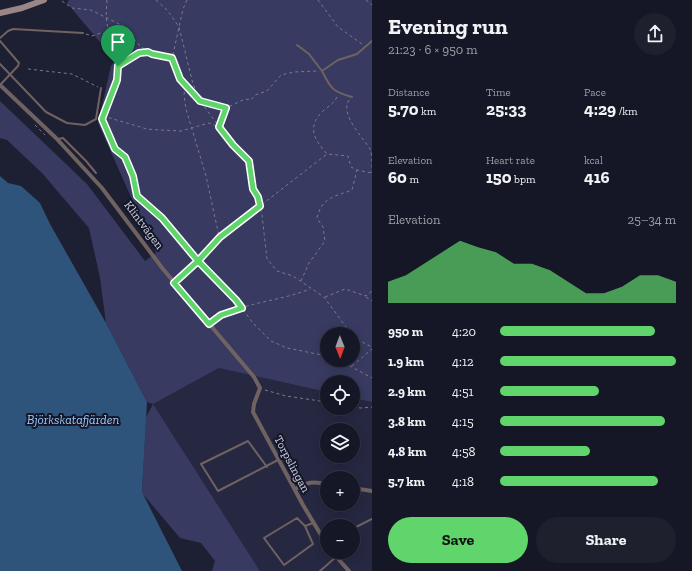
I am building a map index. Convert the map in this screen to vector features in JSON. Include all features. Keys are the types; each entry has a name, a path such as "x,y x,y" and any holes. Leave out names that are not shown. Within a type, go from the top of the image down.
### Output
{"street":[{"path":"0,13 22,8 44,0"},
{"name":"Klintvägen","path":"0,85 57,139 102,188 174,283 250,372 260,388"},
{"name":"Torpslingan","path":"260,388 254,404 253,412 320,534"},
{"path":"294,489 306,483 320,483"},
{"path":"360,489 372,491"},
{"path":"338,559 349,571"}],"lane":[{"path":"0,85 18,66 19,63 0,39 8,31 13,29 83,33"},
{"path":"322,71 338,60 357,54 372,41"},
{"path":"297,45 309,54 322,71 331,88 352,97"},
{"path":"0,64 46,112 67,123 85,125 96,118 100,88"},
{"path":"57,139 63,138 96,173"},
{"path":"267,467 248,441 201,464 218,491 267,467 279,460"},
{"path":"297,518 305,526 313,544 284,566 264,538 297,518"},
{"path":"360,525 372,519"},
{"path":"305,526 313,523"},
{"path":"320,571 334,559"}],"path":[{"path":"107,0 106,16 118,66 117,80 102,119 115,149 125,157 133,176 137,196 162,218 198,261 236,300 253,323 271,341 287,348 320,355"},
{"path":"156,0 168,11 178,27 193,84 200,101"},
{"path":"187,0 182,9 172,58 180,79 200,101 233,145 249,161 253,189 258,197 262,215 267,259 278,271 293,276 324,297 346,327 362,342 372,348 360,358"},
{"path":"318,0 338,26 366,47"},
{"path":"366,0 372,5"},
{"path":"62,1 72,8 91,10 126,26 139,46 152,54 172,58"},
{"path":"83,33 92,36 101,32 118,36 130,32"},
{"path":"118,66 139,53 148,52"},
{"path":"28,69 72,74 100,88"},
{"path":"200,101 226,108 245,99 251,100 255,95 267,91 281,75 286,73 322,71"},
{"path":"185,85 184,95 186,109 206,176 220,237"},
{"path":"327,154 314,138 314,124 323,111 334,102 340,93"},
{"path":"174,283 198,261 220,237 327,154 348,156 351,167 357,170 372,173 372,152 350,120 347,110 347,103 352,97"},
{"path":"219,127 226,108"},
{"path":"104,116 147,129 181,131 209,123 219,127"},
{"path":"33,123 49,138"},
{"path":"301,282 309,263 325,241 323,227 317,218 319,209 326,200 352,190 357,170"},
{"path":"209,324 221,315 252,304 294,295 310,288"},
{"path":"324,297 345,289 366,296 372,301"},
{"path":"366,296 372,291"},
{"path":"353,367 372,378"},
{"path":"260,388 286,396 320,401"},
{"path":"360,408 372,407"}],"shaded area":[{"path":"69,0 372,0 372,402 360,399 360,375 320,375 320,390 219,368 153,404 147,402 106,323 100,278 89,228 42,173 7,140 0,138 0,101 87,184 145,261 156,253 98,123 111,66 115,60 67,3"},
{"path":"219,368 320,390 320,415 360,415 360,399 372,402 372,571 260,571 153,404"},
{"path":"153,404 260,571 212,571 215,561 201,543 180,538 142,493 146,417"}],"water":[{"name":"Björkskatafjärden","path":"0,176 8,183 21,186 40,203 50,224 106,323 147,402 142,492 182,571 0,571"}],"route":[{"path":"118,66 117,80 102,119 115,149 125,157 133,176 137,196 162,218 198,261 174,283 209,324 221,315 242,308 198,261 220,237 260,206 258,197 253,189 249,161 233,145 219,127 226,108 200,101 180,79 172,58 148,52 139,53 118,66"}]}
